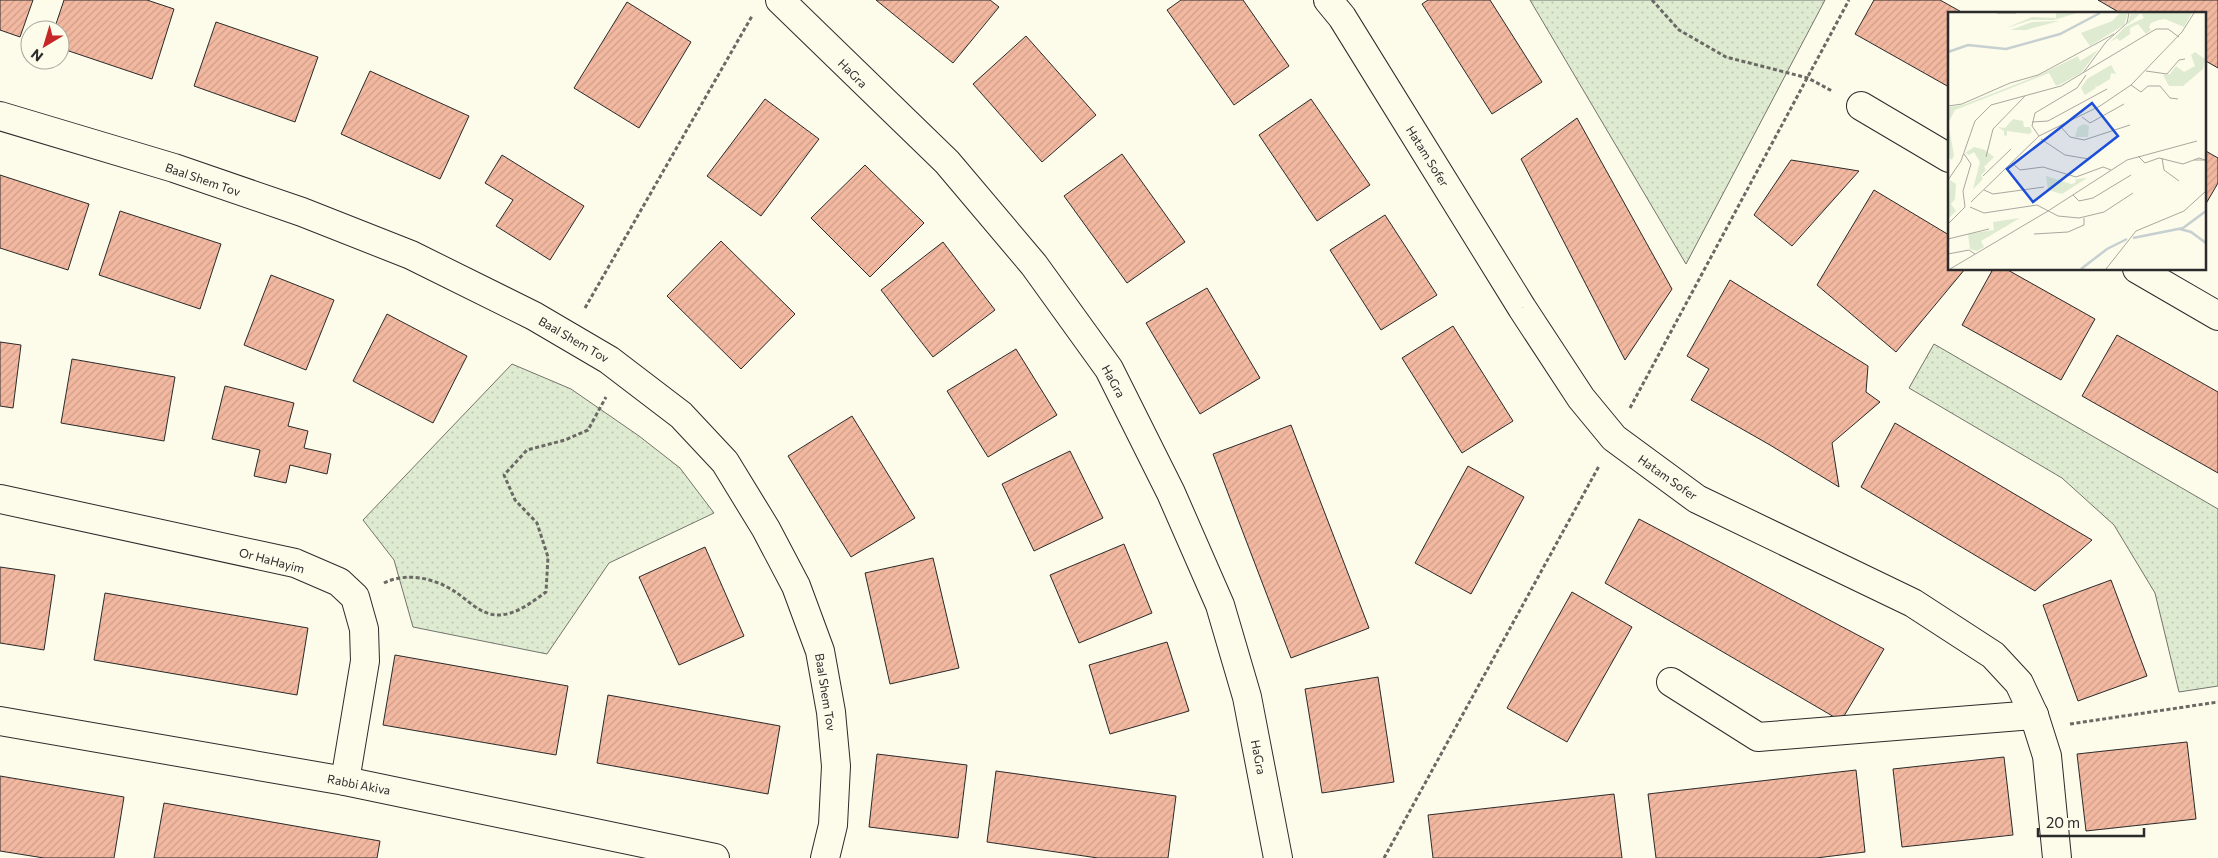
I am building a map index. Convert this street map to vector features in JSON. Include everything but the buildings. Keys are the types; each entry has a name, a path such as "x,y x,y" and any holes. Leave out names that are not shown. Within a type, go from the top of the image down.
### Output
{"street":[{"name":"Hatam Sofer","path":"1328,0 1342,17 1522,308 1581,398 1614,438 1697,499 1913,604 1993,655 2019,682 2037,722 2047,756 2056,858"},
{"name":"HaGra","path":"768,4 947,162 1034,265 1109,369 1171,493 1220,605 1247,697 1278,858"},
{"path":"1861,106 1948,157"},
{"name":"Baal Shem Tov","path":"0,116 174,168 302,212 393,248 516,308 609,360 681,415 725,462 766,529 796,586 820,651 831,712 836,766 833,825 825,858"},
{"path":"2139,270 2218,316"},
{"name":"Or HaHayim","path":"0,499 295,563 339,582 355,597"},
{"path":"345,781 365,660 364,629 355,597"},
{"path":"1671,682 1758,737 2037,722"},
{"name":"Rabbi Akiva","path":"0,721 345,781 715,858"}],"path":[{"path":"1652,0 1678,30 1726,57 1808,78 1861,106"},
{"path":"569,337 768,4"},
{"path":"355,597 391,579 424,577 454,591 475,607 497,615 524,608 546,592 548,557 537,523 515,500 504,475 526,450 565,440 588,430 606,400 609,360"},
{"path":"2037,722 2218,702"}],"green space":[{"path":"1530,0 1825,0 1686,264"},
{"path":"1934,344 2218,509 2218,686 2179,692 2155,593 2114,525 2062,478 1909,388"},
{"path":"512,364 571,389 639,436 680,468 714,513 609,563 547,654 413,627 394,560 363,520"}]}
